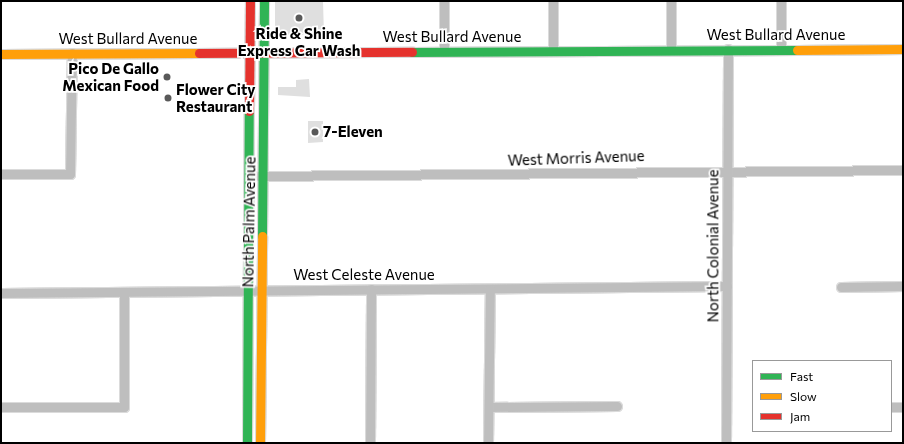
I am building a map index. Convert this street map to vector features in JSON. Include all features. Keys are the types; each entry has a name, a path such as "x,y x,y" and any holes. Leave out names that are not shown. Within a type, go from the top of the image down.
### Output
{"main road":[{"name":"North Palm Avenue","path":"247,443 250,1"},
{"name":"North Palm Avenue","path":"260,443 264,1"},
{"name":"West Bullard Avenue","path":"1,54 903,49"}],"street":[{"path":"444,1 444,51"},
{"path":"553,1 553,50"},
{"path":"671,1 671,50"},
{"path":"781,1 781,49"},
{"name":"North Colonial Avenue","path":"726,443 728,49"},
{"path":"1,174 70,174 72,53"},
{"name":"West Morris Avenue","path":"249,176 519,175 727,169 903,170"},
{"name":"West Celeste Avenue","path":"1,293 727,286"},
{"path":"841,287 903,286"},
{"path":"370,289 370,443"},
{"path":"488,443 490,289"},
{"path":"1,407 124,407 124,292"},
{"path":"489,406 618,406"},
{"path":"892,407 903,407"}],"building":[{"name":"Ride & Shine Express Car Wash","path":"275,1 323,1 324,36 275,34"},
{"path":"309,79 310,97 278,95 278,87 296,87 296,80"},
{"name":"7-Eleven","path":"308,121 323,121 323,142 308,143"}],"traffic: fast":[{"path":"262,236 264,1"},
{"path":"412,52 797,50"},
{"path":"247,443 249,111"}],"traffic: slow":[{"path":"797,50 903,49"},
{"path":"1,54 199,53"},
{"path":"260,443 262,236"}],"traffic: jam":[{"path":"249,111 250,1"},
{"path":"199,53 412,52"}],"place":[{"name":"Ride & Shine Express Car Wash","path":"299,18"},
{"name":"Pico De Gallo Mexican Food","path":"167,77"},
{"name":"Flower City Restaurant","path":"168,98"},
{"name":"7-Eleven","path":"315,132"}]}
